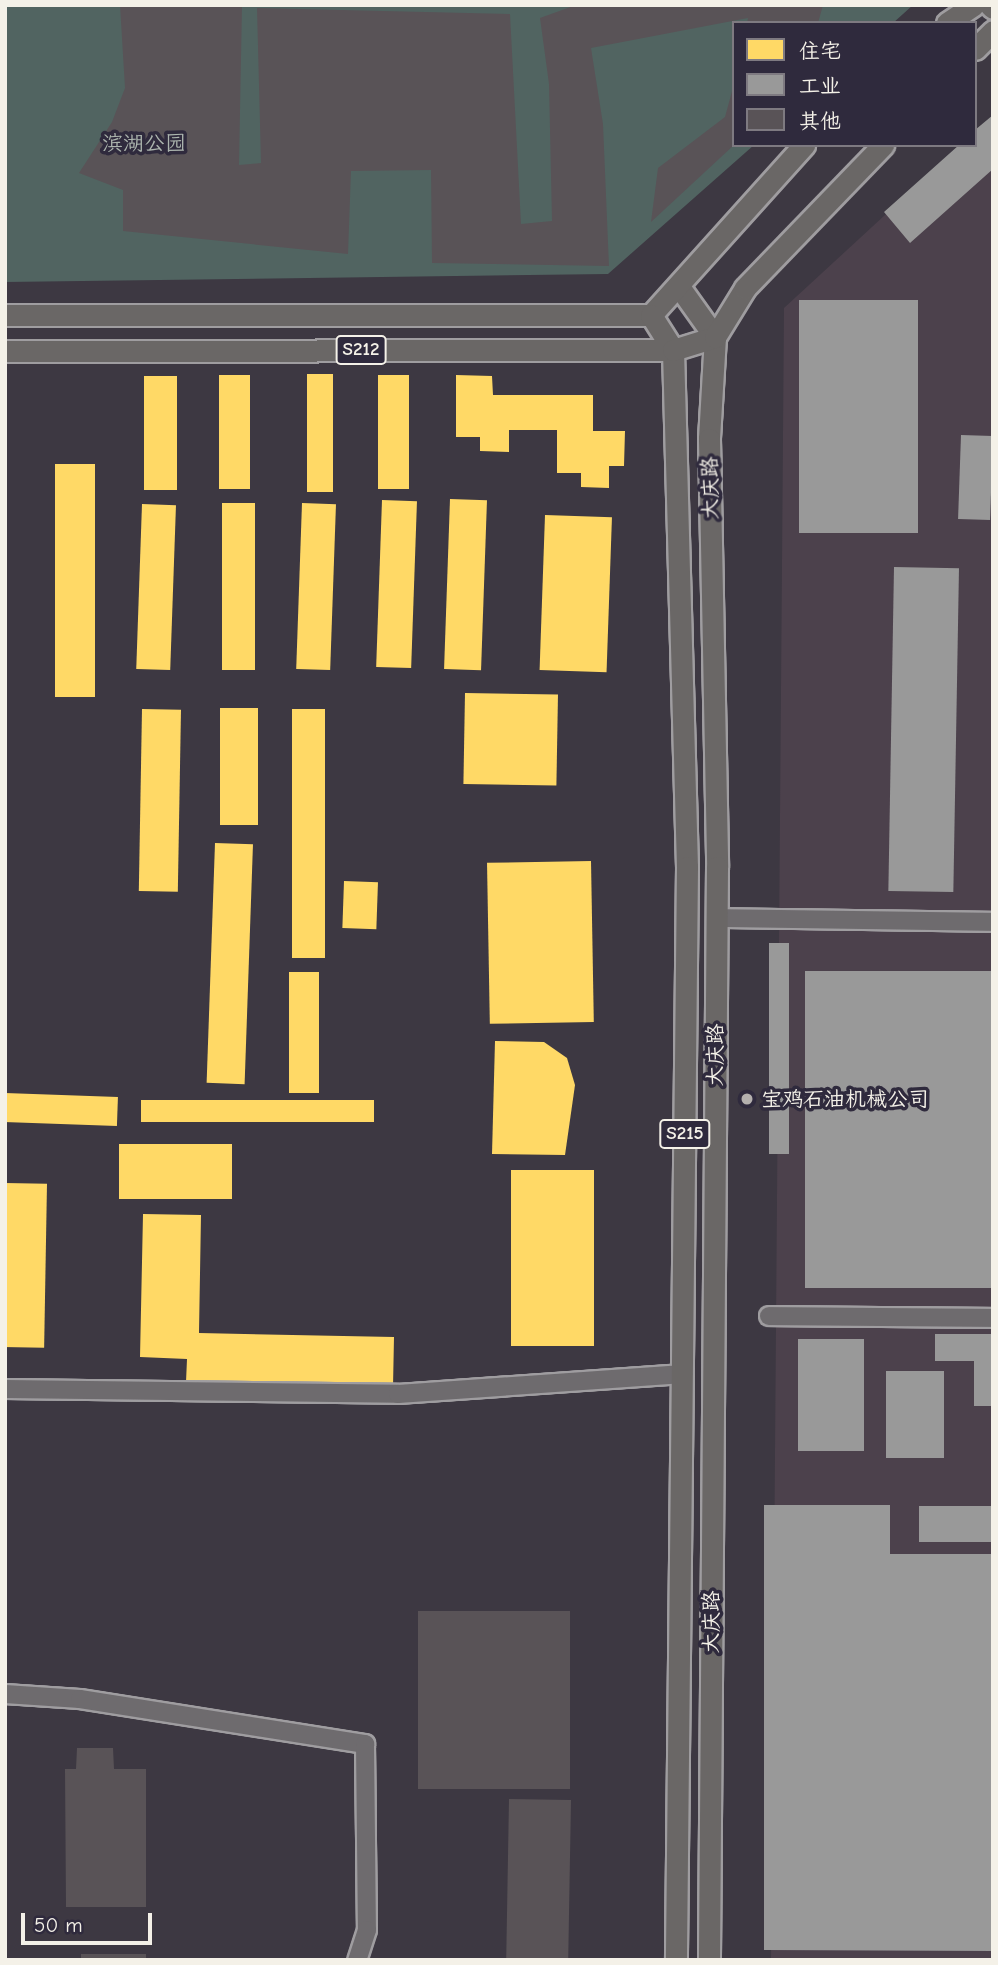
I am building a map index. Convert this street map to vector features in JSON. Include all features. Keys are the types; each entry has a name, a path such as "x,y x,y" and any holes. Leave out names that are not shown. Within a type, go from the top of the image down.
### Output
{"main road":[{"path":"950,21 974,5"},
{"path":"977,47 993,31"},
{"path":"673,350 651,315 680,288 802,147"},
{"path":"680,288 715,337 745,288 881,147"},
{"name":"S212","path":"5,315 651,315"},
{"name":"S212","path":"5,351 673,350 715,337"},
{"name":"大庆路","path":"709,1960 716,918 709,439 715,337"},
{"name":"大庆路","path":"673,350 687,867 676,1960"}],"street":[{"path":"716,918 993,922"},
{"path":"769,1316 993,1318"},
{"path":"5,1389 398,1394 683,1374"},
{"path":"5,1693 80,1699 365,1744 368,1930 357,1960"}],"shaded area":[{"path":"993,116 993,1960 771,1960 784,308 959,147 977,147 977,142"}],"green space":[{"name":"滨湖公园","path":"5,5 913,5 895,21 732,21 732,147 752,147 608,274 5,282"}],"building: 住宅":[{"path":"307,374 333,374 333,492 307,492"},
{"path":"219,375 250,375 250,489 219,489"},
{"path":"378,375 409,375 409,489 378,489"},
{"path":"456,375 492,376 493,395 593,395 593,431 625,431 624,466 609,466 609,488 581,487 581,473 557,473 557,430 509,430 509,452 480,451 480,437 456,437"},
{"path":"144,376 177,376 177,490 144,490"},
{"path":"55,464 95,464 95,697 55,697"},
{"path":"450,499 487,500 481,670 444,669"},
{"path":"382,500 417,501 411,668 376,667"},
{"path":"222,503 255,503 255,670 222,670"},
{"path":"302,503 336,504 330,670 296,669"},
{"path":"142,504 176,505 170,670 136,669"},
{"path":"545,515 612,517 607,672 540,670"},
{"path":"465,693 558,695 556,786 463,784"},
{"path":"220,708 258,708 258,825 220,825"},
{"path":"142,709 181,710 178,892 139,891"},
{"path":"292,709 325,709 325,958 292,958"},
{"path":"215,843 253,844 245,1084 207,1083"},
{"path":"591,861 594,1022 490,1024 487,863"},
{"path":"344,881 378,882 376,929 342,928"},
{"path":"289,972 319,972 319,1093 289,1093"},
{"path":"495,1041 544,1042 567,1058 575,1085 565,1155 492,1154"},
{"path":"5,1093 118,1097 117,1126 5,1122"},
{"path":"141,1100 374,1100 374,1122 141,1122"},
{"path":"119,1144 232,1144 232,1199 119,1199"},
{"path":"511,1170 594,1170 594,1346 511,1346"},
{"path":"5,1183 47,1184 44,1348 5,1347"},
{"path":"143,1214 201,1215 199,1333 394,1337 393,1387 186,1382 187,1359 140,1357"}],"building: 工业":[{"path":"993,115 993,169 910,243 884,212 957,147 977,147 977,128"},
{"path":"799,300 918,300 918,533 799,533"},
{"path":"961,435 993,436 990,520 958,519"},
{"path":"894,567 959,568 953,892 888,891"},
{"path":"769,943 789,943 789,1154 769,1154"},
{"path":"805,971 993,971 993,1288 805,1288"},
{"path":"935,1334 993,1334 993,1406 974,1406 974,1361 935,1361"},
{"path":"798,1339 864,1339 864,1451 798,1451"},
{"path":"886,1371 944,1371 944,1458 886,1458"},
{"path":"764,1505 890,1505 890,1554 993,1554 993,1951 764,1950"},
{"path":"919,1506 993,1506 993,1542 919,1542"}],"building: 其他":[{"path":"120,5 242,5 239,165 261,163 257,8 510,14 521,224 552,221 549,84 540,18 576,5 823,5 819,21 747,21 748,18 591,48 603,124 609,266 432,263 431,170 351,171 348,254 123,231 123,190 79,173 112,122 125,88"},
{"path":"732,91 732,147 651,222 658,168 725,117"},
{"path":"418,1611 570,1611 570,1789 418,1789"},
{"path":"77,1748 113,1748 114,1769 146,1769 146,1907 66,1907 65,1769 76,1769"},
{"path":"509,1799 571,1800 568,1960 506,1960"},
{"path":"81,1954 146,1954 146,1960 81,1960"}],"place":[{"name":"宝鸡石油机械公司","path":"747,1099"}]}
